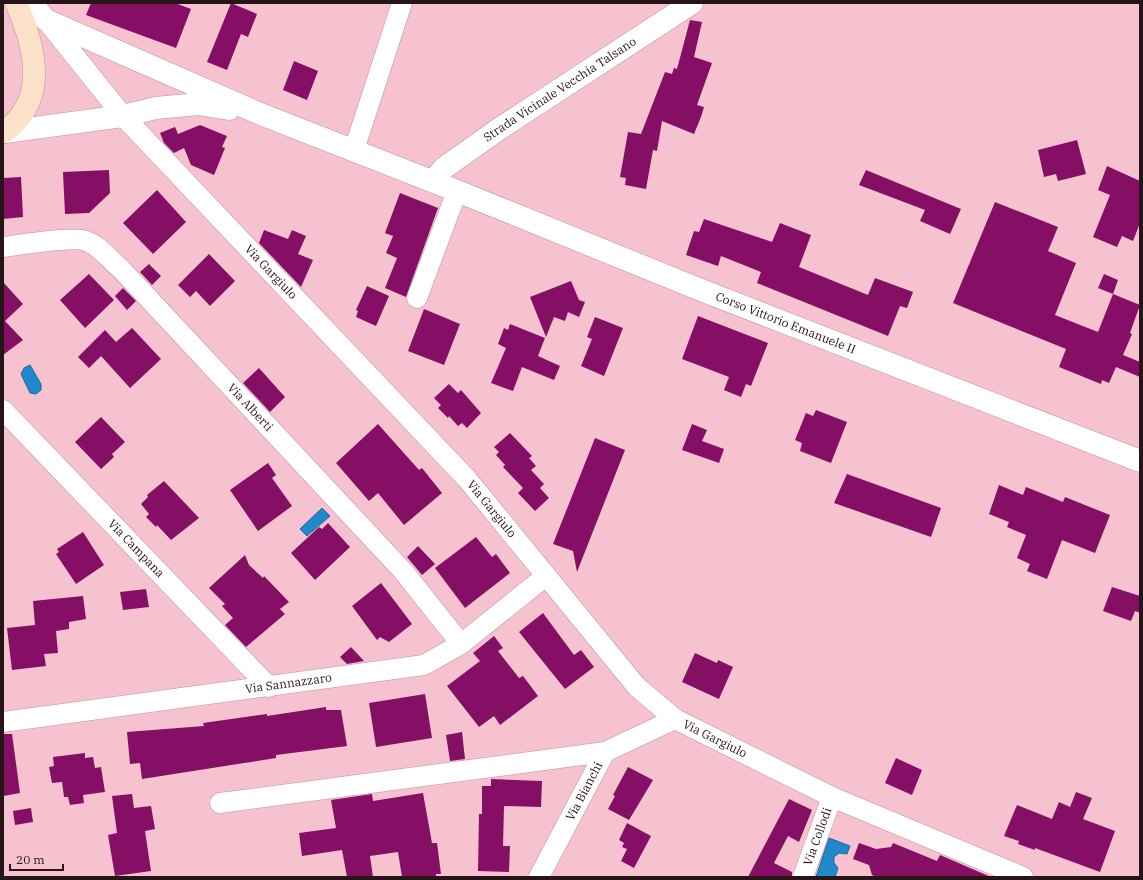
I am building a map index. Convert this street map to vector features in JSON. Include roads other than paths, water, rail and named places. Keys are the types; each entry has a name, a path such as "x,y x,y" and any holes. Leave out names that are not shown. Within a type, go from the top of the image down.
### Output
{"main road":[{"path":"4,132 26,110 35,87 33,55 22,16 16,3"}],"street":[{"path":"31,3 46,20 258,113"},
{"path":"354,150 402,3"},
{"name":"Strada Vicinale Vecchia Talsano","path":"433,181 444,168 498,130 692,3"},
{"name":"Via Gargiulo","path":"46,20 123,116 466,479 637,686 675,719 832,797 1023,877"},
{"path":"4,132 123,116 156,108 198,104 258,113"},
{"name":"Corso Vittorio Emanuele II","path":"258,113 433,181 694,288 1140,461"},
{"path":"417,298 457,191"},
{"name":"Via Alberti","path":"3,247 61,240 85,240 97,248 127,276 392,560 461,644"},
{"name":"Via Campana","path":"3,410 269,687"},
{"name":"Via Sannazzaro","path":"3,722 424,665 461,644 546,576"},
{"name":"Via Bianchi","path":"539,877 605,752 675,719"},
{"path":"220,803 605,752"},
{"name":"Via Collodi","path":"803,877 832,797"}],"water":[{"path":"30,365 41,384 41,390 36,394 30,393 21,374 24,368"},
{"path":"322,508 330,516 307,536 300,529"},
{"path":"829,838 850,846 847,854 839,853 834,857 834,863 838,868 835,877 816,877"}]}
